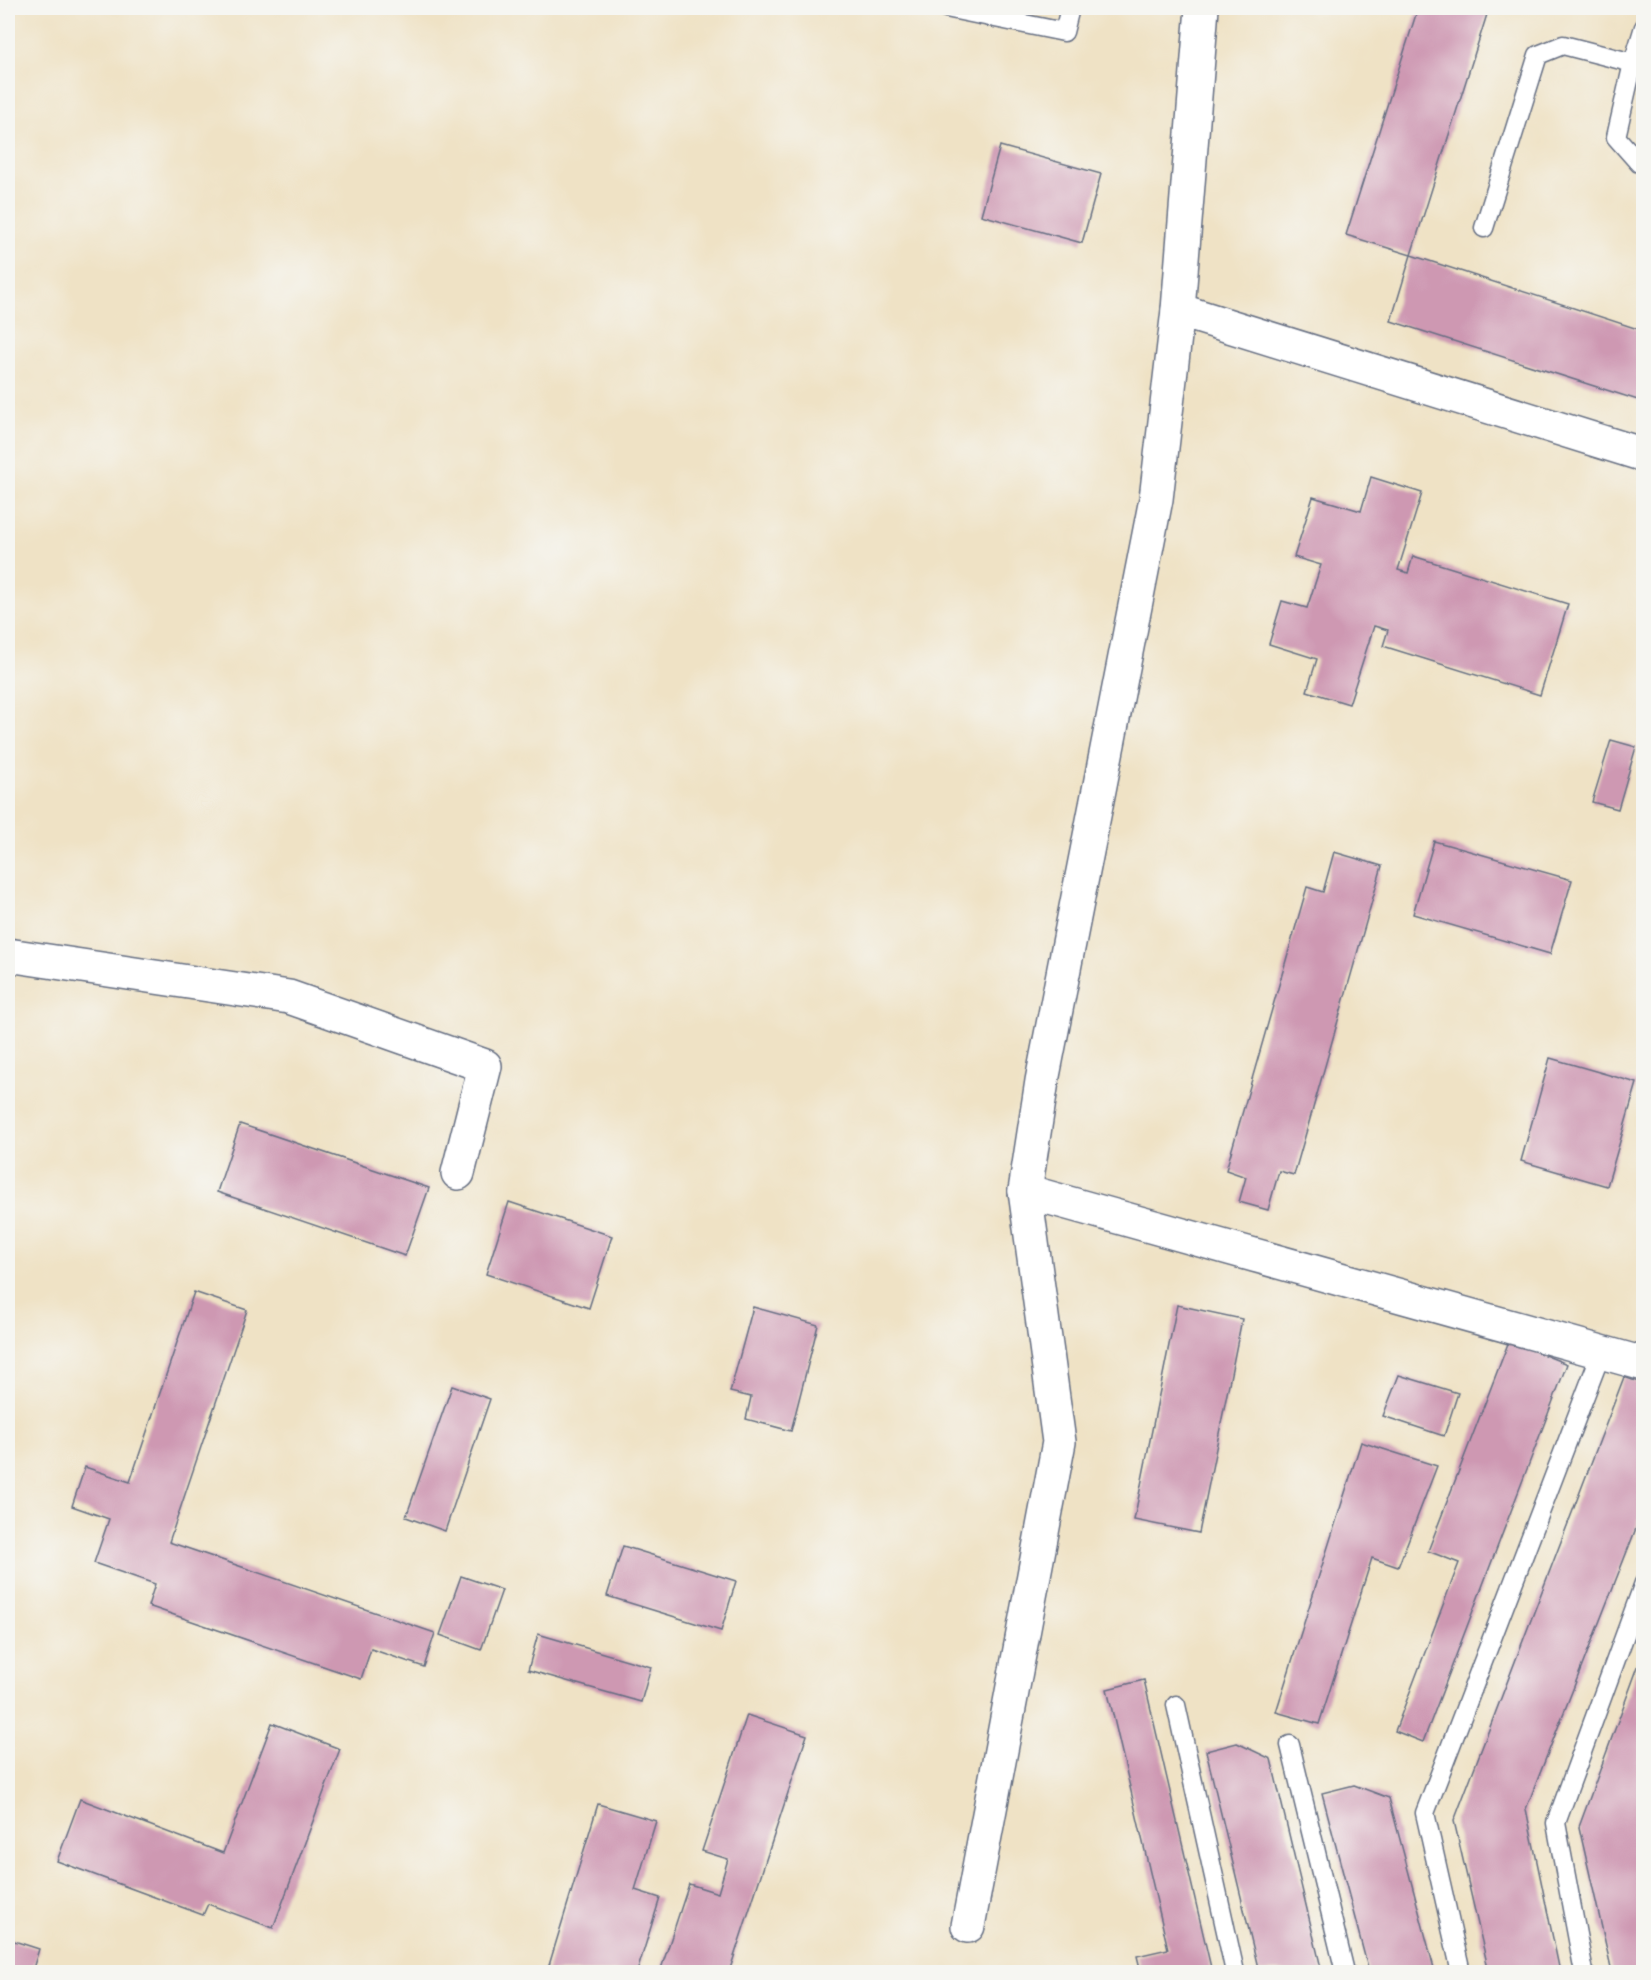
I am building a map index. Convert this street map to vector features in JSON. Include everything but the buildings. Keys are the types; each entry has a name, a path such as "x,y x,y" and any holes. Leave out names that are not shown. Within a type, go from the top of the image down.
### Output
{"street":[{"path":"968,1926 1059,1442 1025,1191 1042,1081 1156,499 1178,310 1202,8"},
{"path":"1178,310 1644,455"},
{"path":"8,955 289,997 484,1066 458,1173"},
{"path":"1025,1191 1644,1364"}],"lane":[{"path":"946,8 1064,32 1070,8"},
{"path":"1644,27 1633,63 1617,137 1639,163 1644,165"},
{"path":"1484,228 1538,55 1563,45 1633,63"},
{"path":"1461,1972 1425,1813 1602,1352"},
{"path":"1584,1972 1556,1823 1644,1583"},
{"path":"1176,1705 1235,1972"},
{"path":"1290,1745 1345,1972"}]}
